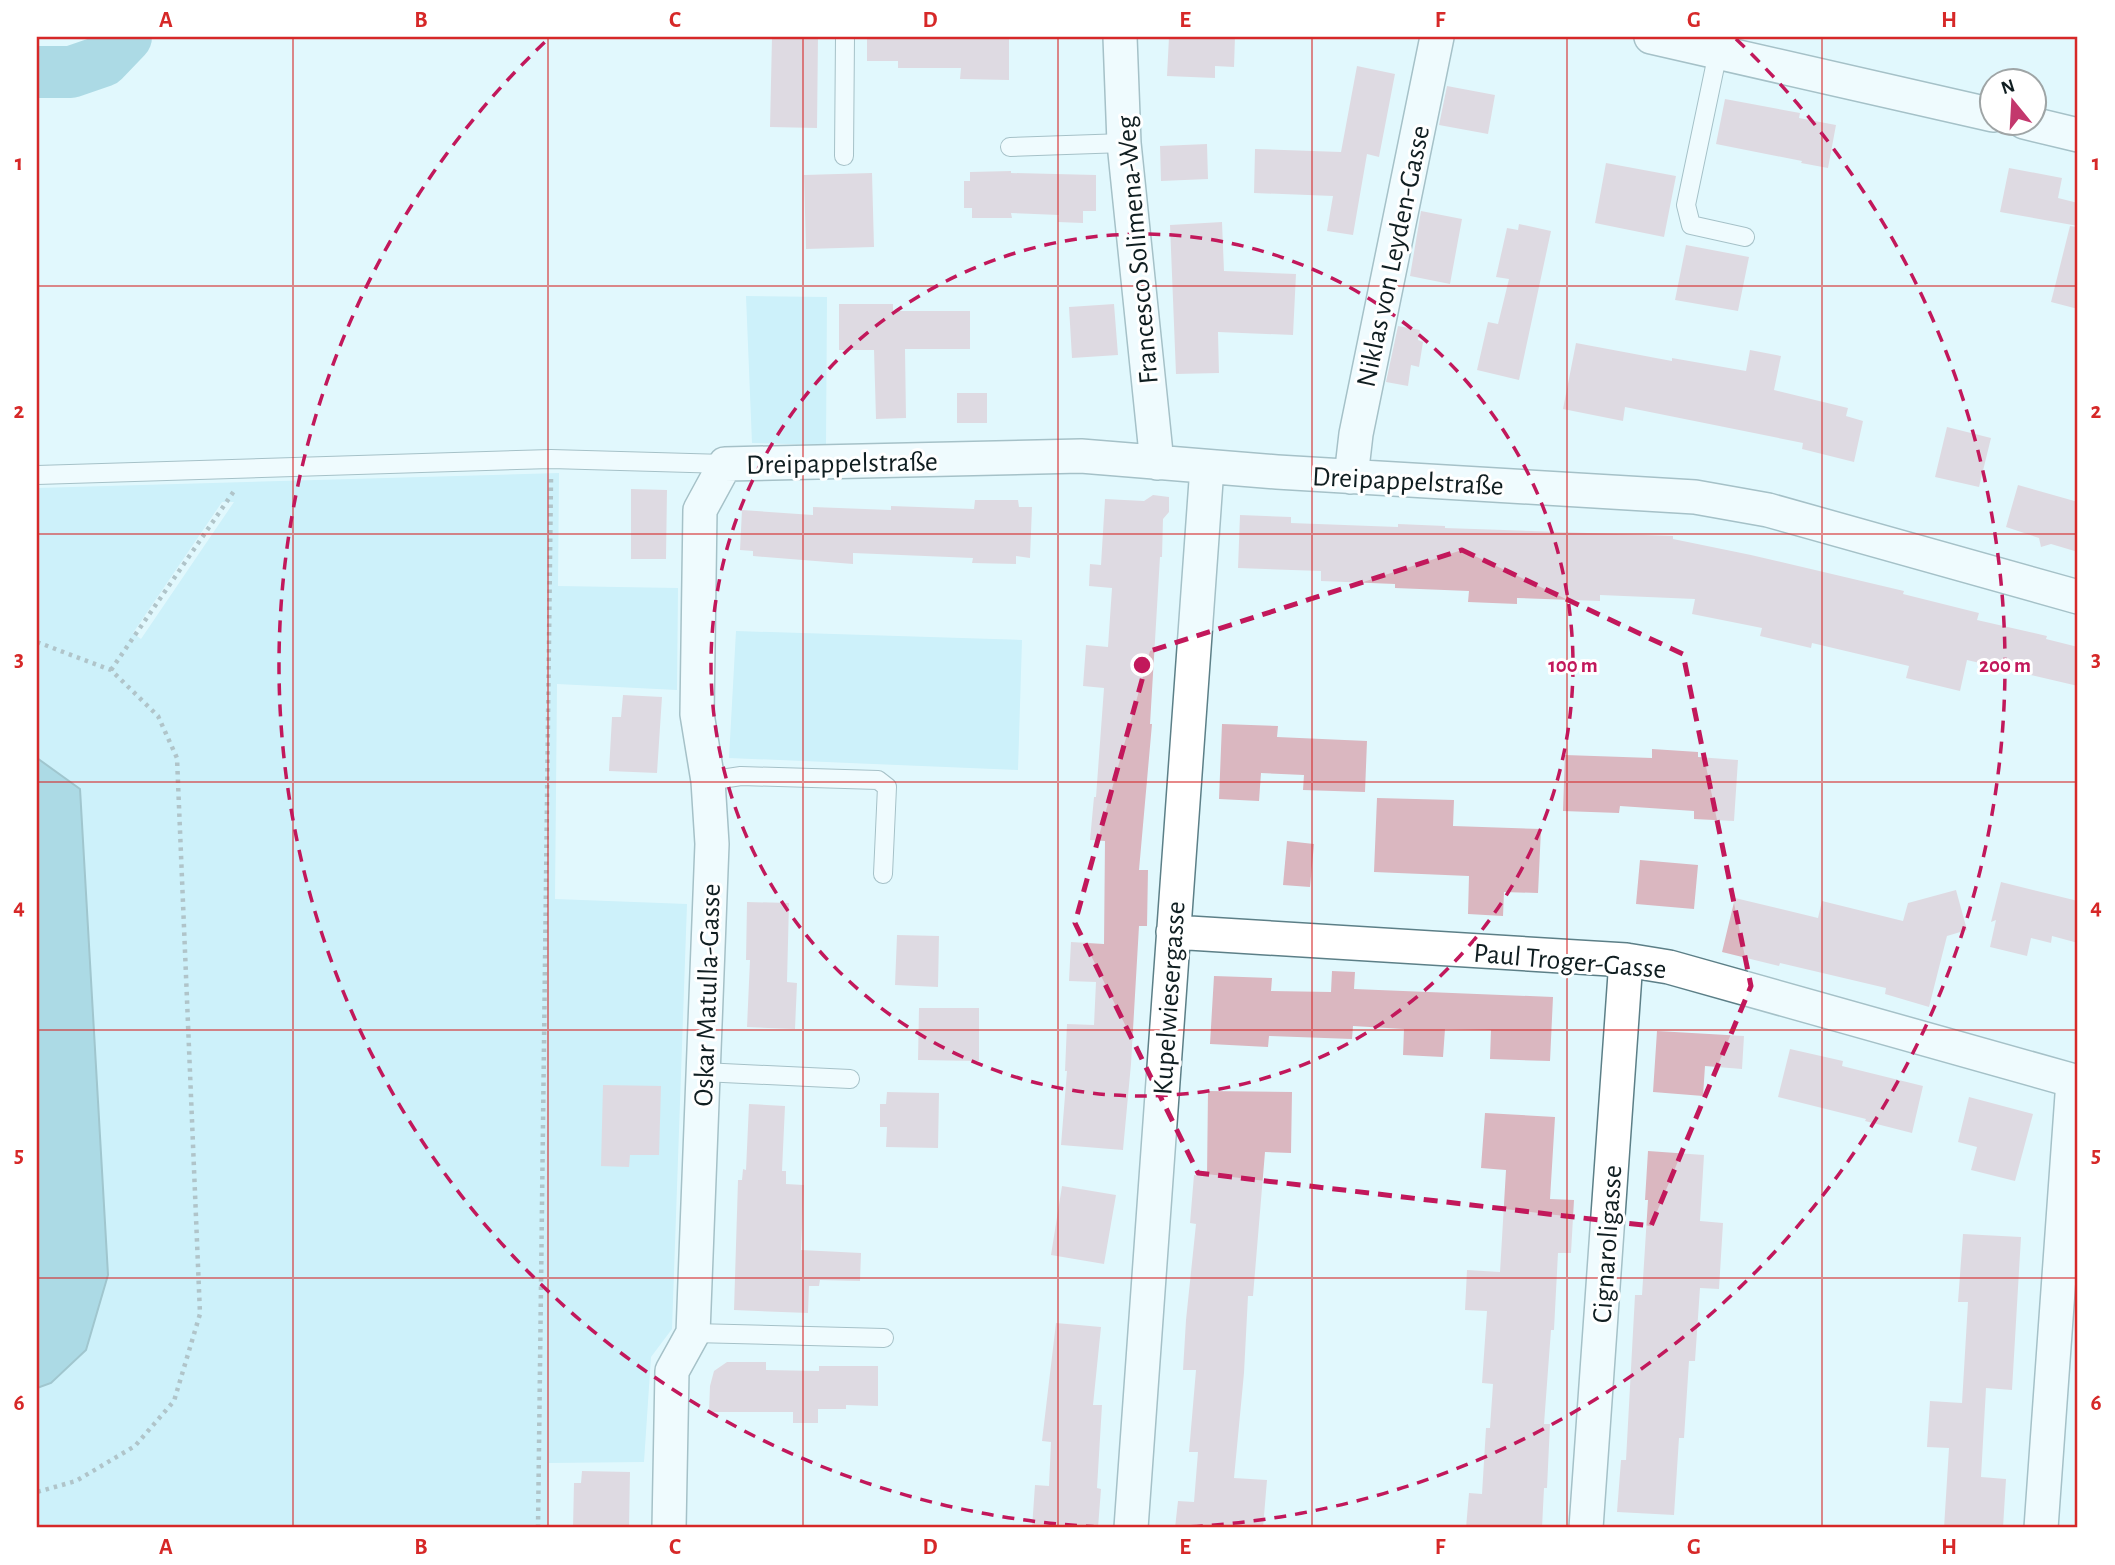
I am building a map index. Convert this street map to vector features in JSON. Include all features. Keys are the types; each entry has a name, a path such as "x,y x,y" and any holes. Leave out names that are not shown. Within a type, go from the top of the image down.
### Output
{"street":[{"name":"Francesco Solimena-Weg","path":"1119,37 1124,143 1157,463"},
{"name":"Niklas von Leyden-Gasse","path":"1351,477 1356,434 1437,37"},
{"path":"1651,37 1718,52 1758,49 1979,111"},
{"path":"2048,128 2078,135"},
{"name":"Dreipappelstraße","path":"725,464 1081,457 1351,477 1695,497 1768,510 2078,597"},
{"name":"Oskar Matulla-Gasse","path":"669,1528 672,1371 693,1333 712,844 708,781 696,714 700,510 725,464"},
{"name":"Kupelwiesergasse","path":"1131,1528 1207,467"},
{"name":"Paul Troger-Gasse","path":"1173,932 1626,961 1668,967 2075,1082"},
{"name":"Cignaroligasse","path":"1586,1528 1626,961"},
{"path":"2041,1528 2075,1082"}],"lane":[{"path":"844,156 845,37"},
{"path":"1718,52 1686,205 1691,225 1745,237"},
{"path":"1010,147 1124,143"},
{"path":"37,475 551,459 725,464"},
{"path":"708,781 741,776 878,780 887,787 883,874"},
{"path":"703,1072 850,1079"},
{"path":"693,1333 884,1338"}],"path":[{"path":"538,1528 551,459"},
{"path":"111,670 250,468"},
{"path":"37,642 111,670 158,716 177,758 200,1314 174,1401 135,1446 76,1481 37,1492"}],"highlighted area":[{"path":"1462,550 1683,654 1751,986 1651,1226 1198,1173 1075,923 1150,651"}],"shaded area":[{"path":"746,296 827,297 826,445 752,443"},
{"path":"559,473 558,586 678,588 677,690 557,684 555,899 687,904 672,1329 651,1357 644,1462 549,1463 548,1528 37,1528 37,488","holes":["222,502 234,502 141,639 133,633"]},
{"path":"736,631 1022,640 1018,770 729,758"},
{"path":"37,758 80,789 108,1275 86,1350 51,1383 37,1388"}],"building":[{"path":"772,37 818,37 817,128 770,127"},
{"path":"867,37 1009,37 1009,80 960,79 961,68 898,68 898,61 867,61"},
{"path":"1169,37 1235,37 1234,67 1215,66 1215,78 1167,76"},
{"path":"1357,66 1395,74 1379,157 1367,154 1353,235 1327,231 1333,196 1254,193 1255,149 1341,152"},
{"path":"1447,86 1495,95 1488,134 1439,125"},
{"path":"1725,99 1800,113 1799,118 1836,125 1828,168 1716,144"},
{"path":"1207,144 1208,179 1161,181 1160,146"},
{"path":"1606,163 1676,176 1664,237 1595,223"},
{"path":"2009,168 2062,178 2058,198 2078,203 2078,226 2000,212"},
{"path":"970,172 1096,175 1096,211 1083,211 1083,223 1058,222 1059,215 1011,213 1012,218 972,218 972,208 964,208 964,181 970,181"},
{"path":"872,173 874,247 806,249 804,175"},
{"path":"1421,211 1462,219 1450,284 1410,276"},
{"path":"1222,222 1224,271 1296,274 1293,335 1218,332 1219,373 1176,374 1170,225"},
{"path":"1519,224 1551,231 1519,380 1477,370 1488,322 1498,324 1509,279 1496,277 1507,228 1518,230"},
{"path":"2070,226 2078,227 2078,309 2051,302"},
{"path":"1686,245 1749,257 1738,311 1675,300"},
{"path":"839,304 893,304 893,311 970,311 970,349 905,349 906,418 876,419 874,350 839,350"},
{"path":"1114,304 1118,355 1072,358 1069,307"},
{"path":"1398,326 1420,330 1418,340 1423,342 1419,367 1411,365 1408,386 1386,382"},
{"path":"1576,343 1672,361 1672,358 1746,371 1750,350 1781,356 1774,390 1848,408 1846,416 1863,421 1854,462 1802,449 1803,443 1625,407 1623,421 1563,409"},
{"path":"957,393 987,393 987,423 957,423"},
{"path":"1947,427 1991,438 1979,487 1935,477"},
{"path":"2018,485 2078,502 2078,552 2051,544 2041,547 2039,538 2006,527"},
{"path":"631,489 667,490 666,559 631,559"},
{"path":"1153,495 1169,497 1169,512 1163,519 1152,724 1139,870 1148,870 1147,926 1139,926 1123,1150 1061,1145 1067,1071 1067,1024 1094,1025 1096,982 1069,981 1071,942 1104,944 1105,841 1090,840 1104,688 1083,686 1086,645 1108,647 1112,588 1089,586 1090,564 1101,565 1105,499 1144,501"},
{"path":"975,500 1018,500 1019,507 1032,507 1030,558 1016,556 1016,564 972,563 973,558 853,553 853,564 753,556 753,551 740,550 742,510 813,515 813,507 974,509"},
{"path":"1240,515 1291,517 1291,523 1398,527 1398,524 1673,536 1673,539 1904,591 1903,594 1979,613 1977,620 2047,636 2046,639 2078,647 2078,686 1967,660 1960,691 1906,678 1909,666 1812,643 1811,648 1760,636 1762,628 1692,614 1695,599 1600,595 1600,601 1517,598 1517,604 1468,602 1469,591 1321,581 1321,571 1238,568"},
{"path":"623,695 662,697 657,773 609,771 612,717 621,717"},
{"path":"1222,724 1278,726 1277,737 1367,741 1365,792 1303,790 1304,775 1261,773 1259,801 1219,799"},
{"path":"1652,749 1698,752 1698,757 1738,760 1734,821 1694,819 1694,811 1620,806 1619,813 1563,811 1565,755 1652,758"},
{"path":"1377,798 1454,800 1453,826 1541,829 1538,893 1504,892 1503,916 1468,914 1469,876 1374,872"},
{"path":"1287,841 1314,844 1310,887 1283,885"},
{"path":"1640,860 1698,865 1694,909 1636,904"},
{"path":"2001,882 2078,901 2078,943 2052,936 2051,943 2031,938 2027,956 1990,947 1996,920 1991,922"},
{"path":"1956,890 1967,930 1947,936 1929,1007 1885,994 1886,988 1722,952 1735,898 1818,918 1822,901 1903,921 1908,903"},
{"path":"747,902 789,903 787,982 797,983 795,1029 747,1027 750,960 746,960"},
{"path":"897,935 939,936 938,987 895,985"},
{"path":"1332,971 1355,972 1354,989 1553,997 1550,1061 1490,1059 1491,1030 1445,1029 1443,1057 1403,1055 1404,1029 1353,1026 1352,1039 1269,1036 1268,1047 1210,1044 1214,976 1272,978 1271,991 1331,992"},
{"path":"919,1008 979,1008 979,1061 918,1060"},
{"path":"1657,1031 1744,1036 1742,1069 1705,1066 1703,1096 1653,1092"},
{"path":"1790,1049 1843,1061 1842,1066 1923,1086 1912,1133 1778,1097"},
{"path":"603,1085 661,1086 659,1155 630,1155 629,1167 601,1166"},
{"path":"1208,1091 1292,1092 1291,1153 1265,1152 1253,1296 1248,1296 1234,1478 1267,1480 1263,1528 1175,1528 1178,1501 1194,1502 1198,1452 1189,1452 1196,1370 1183,1370 1196,1224 1190,1223 1194,1175 1207,1176"},
{"path":"887,1092 939,1093 938,1148 886,1147 887,1127 880,1127 880,1104 886,1104"},
{"path":"1969,1097 2033,1114 2015,1181 1971,1170 1977,1147 1958,1142"},
{"path":"749,1104 785,1106 782,1171 786,1171 786,1184 804,1185 801,1250 861,1253 860,1281 820,1280 819,1286 809,1286 808,1313 734,1310 738,1180 742,1180 743,1169 746,1170"},
{"path":"1485,1113 1555,1117 1550,1199 1574,1200 1571,1253 1558,1253 1554,1330 1551,1330 1544,1424 1550,1424 1542,1528 1466,1528 1469,1493 1482,1494 1486,1428 1490,1428 1493,1384 1482,1383 1487,1311 1465,1310 1467,1270 1500,1272 1506,1170 1481,1168"},
{"path":"1648,1151 1704,1155 1700,1221 1723,1223 1719,1289 1700,1288 1695,1361 1689,1361 1684,1438 1679,1438 1674,1515 1617,1512 1621,1460 1626,1460 1635,1295 1642,1295"},
{"path":"1062,1186 1116,1195 1104,1264 1051,1255"},
{"path":"1963,1234 2021,1237 2012,1390 1986,1388 1981,1477 2006,1479 2003,1528 1944,1528 1949,1448 1927,1447 1930,1401 1962,1403 1968,1302 1958,1302"},
{"path":"1056,1323 1101,1327 1093,1405 1102,1405 1097,1488 1101,1489 1098,1528 1032,1528 1035,1485 1049,1486 1051,1442 1042,1441"},
{"path":"727,1362 766,1362 766,1370 819,1371 819,1366 878,1366 878,1406 846,1405 846,1409 818,1409 818,1423 793,1423 793,1412 709,1412 710,1386 714,1371"},
{"path":"582,1471 630,1472 629,1528 573,1528 574,1483 581,1483"}],"waterway":[{"path":"37,72 71,72 103,61 126,37"}]}
